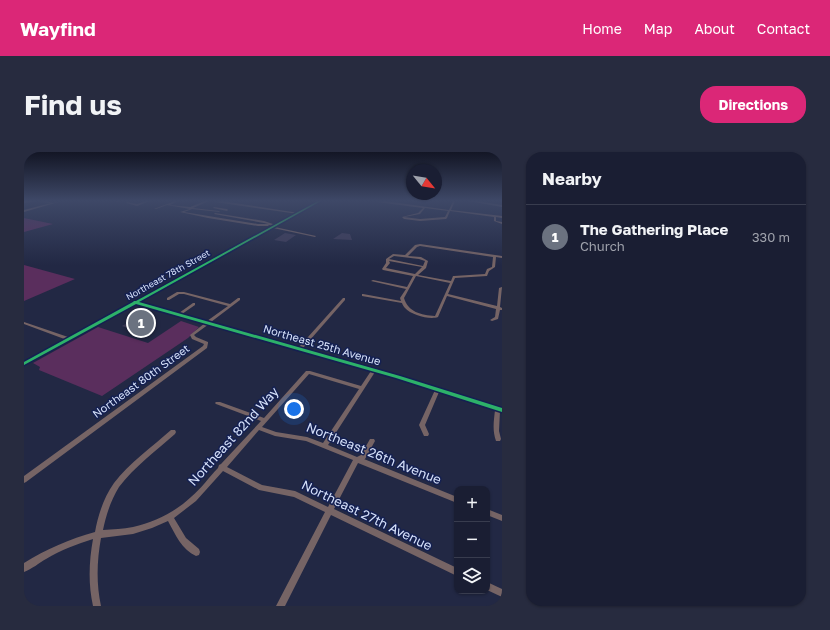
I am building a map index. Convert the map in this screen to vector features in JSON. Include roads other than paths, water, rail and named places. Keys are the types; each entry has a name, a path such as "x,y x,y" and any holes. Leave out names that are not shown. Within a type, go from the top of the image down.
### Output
{"main road":[{"name":"Northeast 78th Street","path":"24,364 281,222"}],"street":[{"path":"240,222 274,226 315,236"},
{"path":"264,222 268,225"},
{"path":"406,256 416,246 422,245 502,257"},
{"path":"402,302 402,297 415,276 428,263 422,259 406,256 390,256 384,269 386,270 415,276 451,282"},
{"path":"363,294 402,302 416,314 430,317 437,316 447,295 451,282 457,276 486,275 488,270 493,267 495,256"},
{"path":"388,260 425,267"},
{"path":"373,281 407,288"},
{"path":"492,320 497,318 500,309 501,288"},
{"path":"168,299 184,293 230,306"},
{"path":"447,295 500,309"},
{"name":"Northeast 80th Street","path":"24,480 205,347 206,343 194,338 192,335 239,299"},
{"path":"300,349 344,299"},
{"name":"Northeast 25th Avenue","path":"135,302 374,370 500,409"},
{"path":"179,314 194,304"},
{"path":"24,323 69,339"},
{"path":"324,446 374,370"},
{"name":"Northeast 82nd Way","path":"24,568 61,546 97,534 142,529 161,523 194,499 221,467 308,372 362,388"},
{"path":"426,434 422,426 438,389"},
{"path":"218,403 264,420"},
{"path":"498,438 496,431 500,409"},
{"name":"Northeast 26th Avenue","path":"258,427 275,434 302,437 454,499"},
{"path":"97,606 94,596 93,577 97,534 108,500 117,485 172,432"},
{"path":"280,606 357,460 363,457 372,441"},
{"name":"Northeast 27th Avenue","path":"221,467 260,488 290,492 454,571"},
{"path":"490,513 502,518"},
{"path":"171,516 183,542 196,552"},
{"path":"490,587 502,593"}],"place":[{"name":"The Gathering Place","path":"141,323"}]}
